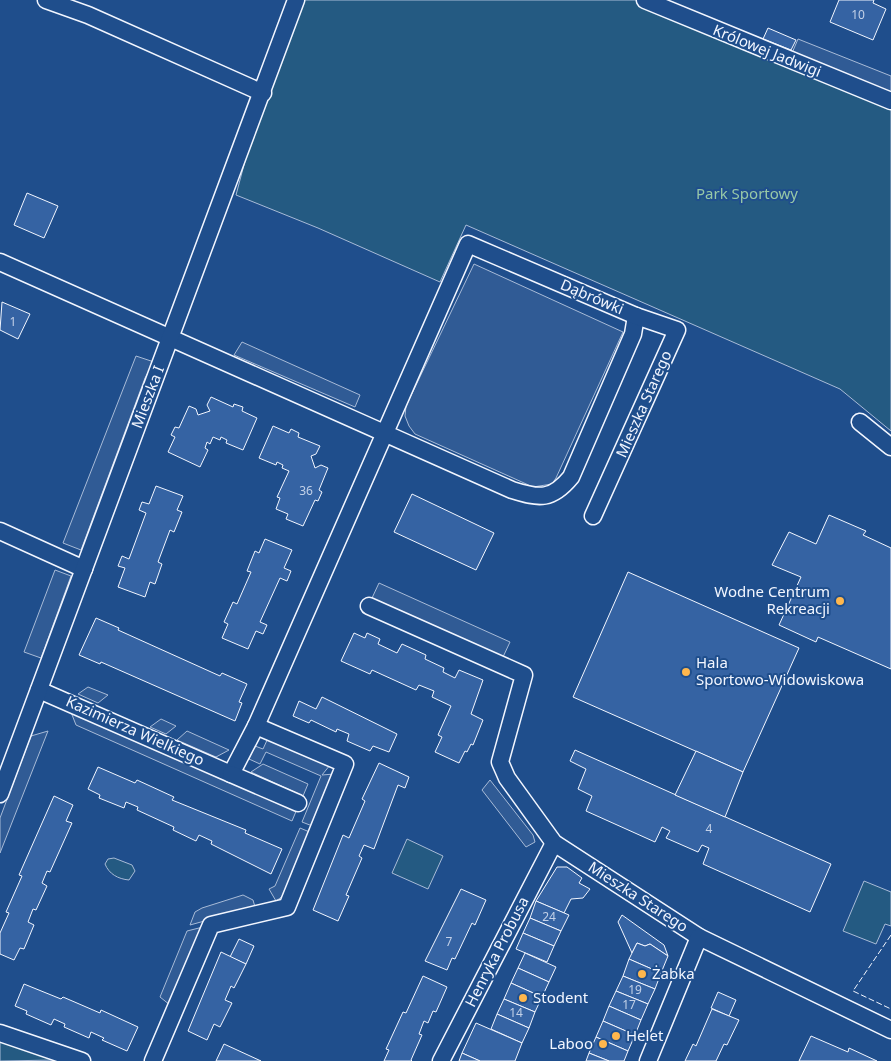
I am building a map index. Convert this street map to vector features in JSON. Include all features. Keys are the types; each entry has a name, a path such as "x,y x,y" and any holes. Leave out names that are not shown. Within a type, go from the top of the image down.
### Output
{"street":[{"path":"46,0 88,15 263,93"},
{"name":"Mieszka I","path":"0,794 263,93 296,0"},
{"name":"Królowej Jadwigi","path":"645,0 891,101"},
{"name":"Dąbrówki","path":"0,262 528,495 542,497 559,491 570,477 633,334 636,316 468,244 384,431"},
{"name":"Mieszka Starego","path":"593,516 677,330 636,316"},
{"path":"860,422 891,447"},
{"path":"231,774 256,726 384,431"},
{"path":"0,531 84,568"},
{"name":"Mieszka Starego","path":"370,606 524,676 500,762 507,778 554,843 699,937 891,1030"},
{"name":"Kazimierza Wielkiego","path":"39,690 298,803"},
{"path":"153,1061 211,925 287,907 346,764 256,726"},
{"name":"Henryka Probusa","path":"441,1061 554,843"},
{"path":"648,1061 699,937"},
{"path":"0,1033 82,1061"}],"green space":[{"name":"Park Sportowy","path":"296,0 652,0 891,102 891,431 840,389 466,225 440,282 318,228 236,195 263,93"},
{"path":"407,839 443,856 428,889 392,873"},
{"path":"114,858 132,865 135,871 129,880 114,875 109,871 105,864 108,859"},
{"path":"864,881 891,892 891,926 885,924 876,944 843,931"},
{"path":"0,1041 56,1060 0,1061"}],"shaded area":[{"path":"798,39 891,76 891,92 792,53"},
{"path":"474,264 623,332 552,484 533,487 415,434 405,416 406,406"},
{"path":"242,342 360,395 355,407 234,355"},
{"path":"136,356 154,362 145,378 81,550 63,543"},
{"path":"55,570 71,576 41,658 24,652"},
{"path":"379,583 510,642 503,657 372,598"},
{"path":"88,687 108,695 98,703 78,694"},
{"path":"69,707 297,809 292,821 76,725"},
{"path":"161,719 176,726 166,734 150,727"},
{"path":"48,731 0,853 0,818 31,736"},
{"path":"187,731 229,750 216,757 177,740"},
{"path":"268,738 330,765 322,775 334,774 315,827 302,822 321,776 266,752 260,764 249,759 255,746 263,749"},
{"path":"263,764 308,784 303,796 251,772"},
{"path":"490,780 533,835 535,842 526,847 482,790"},
{"path":"300,828 312,833 287,893 276,901 269,889 275,886"},
{"path":"243,895 253,900 255,907 190,925 195,912 202,908"},
{"path":"203,927 170,1005 160,997 187,931"}],"building":[{"path":"839,0 874,0 873,3 886,9 873,40 830,22"},
{"path":"768,28 796,40 791,50 763,39"},
{"path":"27,193 58,206 44,238 14,225"},
{"path":"2,302 30,314 18,339 0,330"},
{"path":"211,397 233,407 234,404 243,407 242,411 257,418 243,450 226,443 227,440 221,437 220,440 213,437 210,444 207,442 205,448 208,450 200,467 168,452 175,437 171,435 175,427 179,428 189,406 196,409 198,415 210,411 207,405"},
{"path":"273,426 289,433 291,429 299,433 298,437 320,446 316,454 311,456 315,468 321,465 328,468 319,490 322,492 318,501 315,500 303,526 286,519 288,514 276,509 280,498 277,497 289,471 282,468 283,465 277,462 276,465 259,458"},
{"path":"156,486 183,496 177,510 182,512 174,532 170,530 158,562 162,564 155,584 150,582 145,597 118,587 125,568 118,566 122,556 129,559 146,513 139,510 142,502 149,504"},
{"path":"412,494 494,533 476,570 394,532"},
{"name":"Wodne Centrum Rekreacji","path":"829,515 866,531 863,535 891,548 891,669 818,637 816,642 779,625 801,577 772,565 789,532 816,544"},
{"path":"265,539 292,550 284,568 291,571 287,581 280,578 260,622 267,625 263,634 256,631 248,649 222,638 228,624 224,622 233,602 237,604 251,572 247,571 255,551 259,553"},
{"name":"Hala Sportowo-Widowiskowa","path":"628,572 799,648 743,772 573,697"},
{"path":"96,618 119,628 118,630 220,676 222,673 247,684 239,702 242,703 235,721 101,662 100,664 79,655"},
{"path":"354,633 365,638 367,633 380,639 378,644 397,653 402,644 426,655 425,659 444,668 443,672 455,678 459,670 483,680 471,714 483,720 473,745 471,744 467,752 465,751 459,763 435,752 442,737 438,735 451,706 432,697 434,691 419,685 416,690 372,670 370,674 341,661"},
{"path":"322,697 397,734 389,752 373,746 370,751 347,741 349,734 337,729 336,732 311,720 309,723 293,716 299,701 316,709"},
{"path":"575,750 831,864 810,912 703,864 709,848 702,845 698,852 666,838 670,831 662,827 655,842 586,811 592,796 578,789 586,769 570,761"},
{"path":"696,751 743,772 725,817 675,795"},
{"path":"379,763 409,777 405,788 398,785 374,849 364,845 359,856 362,858 346,895 349,896 338,921 313,910 343,835 349,838 365,801 362,799"},
{"path":"98,767 135,783 137,780 174,797 172,800 246,830 245,833 282,849 271,874 211,844 212,841 199,835 196,841 173,830 174,827 137,810 138,807 126,802 124,808 99,798 100,795 88,789"},
{"path":"54,796 73,805 66,821 72,823 50,872 47,871 42,883 47,886 36,910 33,909 28,922 34,925 24,949 20,948 14,960 0,954 0,933 9,913 6,912 22,876 19,875"},
{"path":"557,867 567,867 582,878 579,883 590,889 583,898 571,899 564,913 536,901"},
{"path":"461,889 486,900 475,925 472,923 455,959 452,958 447,970 425,961"},
{"path":"536,901 569,915 561,931 530,918"},
{"path":"622,915 664,945 668,956 650,944 645,946 637,943 632,953 618,922"},
{"path":"530,918 561,931 554,946 523,933"},
{"path":"523,933 554,946 547,962 516,949"},
{"path":"239,939 254,946 246,964 230,957"},
{"path":"637,943 645,946 650,944 668,956 661,973 629,959"},
{"path":"221,952 246,964 234,988 231,986 225,1000 232,1003 220,1027 214,1024 207,1040 188,1031"},
{"path":"525,953 556,967 549,982 518,968"},
{"name":"Żabka","path":"629,959 661,973 655,989 623,976"},
{"path":"518,968 549,982 542,997 511,983"},
{"path":"423,976 447,987 436,1012 433,1011 428,1023 424,1021 419,1034 422,1035 412,1061 384,1061 389,1050 386,1049 403,1012 406,1013"},
{"path":"623,976 655,989 648,1004 616,991"},
{"name":"Stodent","path":"511,983 542,997 535,1012 504,999"},
{"path":"24,984 61,999 63,997 100,1013 101,1010 138,1027 127,1051 102,1040 104,1038 91,1032 89,1038 64,1027 65,1024 54,1019 51,1025 26,1014 27,1011 15,1006"},
{"path":"616,991 648,1004 641,1020 609,1006"},
{"path":"718,992 736,1000 729,1016 711,1008"},
{"path":"504,999 535,1012 529,1028 497,1014"},
{"path":"609,1006 641,1020 635,1035 603,1021"},
{"path":"712,1009 739,1020 727,1045 724,1044 716,1061 685,1061 693,1044 696,1046"},
{"path":"497,1014 529,1028 522,1043 491,1029"},
{"name":"Helet","path":"603,1021 635,1035 628,1051 596,1037"},
{"path":"476,1023 522,1043 515,1061 480,1061 462,1053"},
{"path":"811,1036 848,1052 849,1048 877,1061 799,1061"},
{"name":"Laboo","path":"596,1037 628,1051 624,1061 609,1061 589,1053"},
{"path":"224,1044 261,1061 216,1061"},
{"path":"462,1053 480,1061 459,1061"},
{"path":"589,1053 609,1061 586,1061"}],"fence":[{"path":"891,935 853,991 891,1009"}],"place":[{"name":"Wodne Centrum Rekreacji","path":"840,601"},
{"name":"Hala Sportowo-Widowiskowa","path":"686,672"},
{"name":"Żabka","path":"642,974"},
{"name":"Stodent","path":"523,998"},
{"name":"Helet","path":"616,1036"},
{"name":"Laboo","path":"603,1044"}]}
